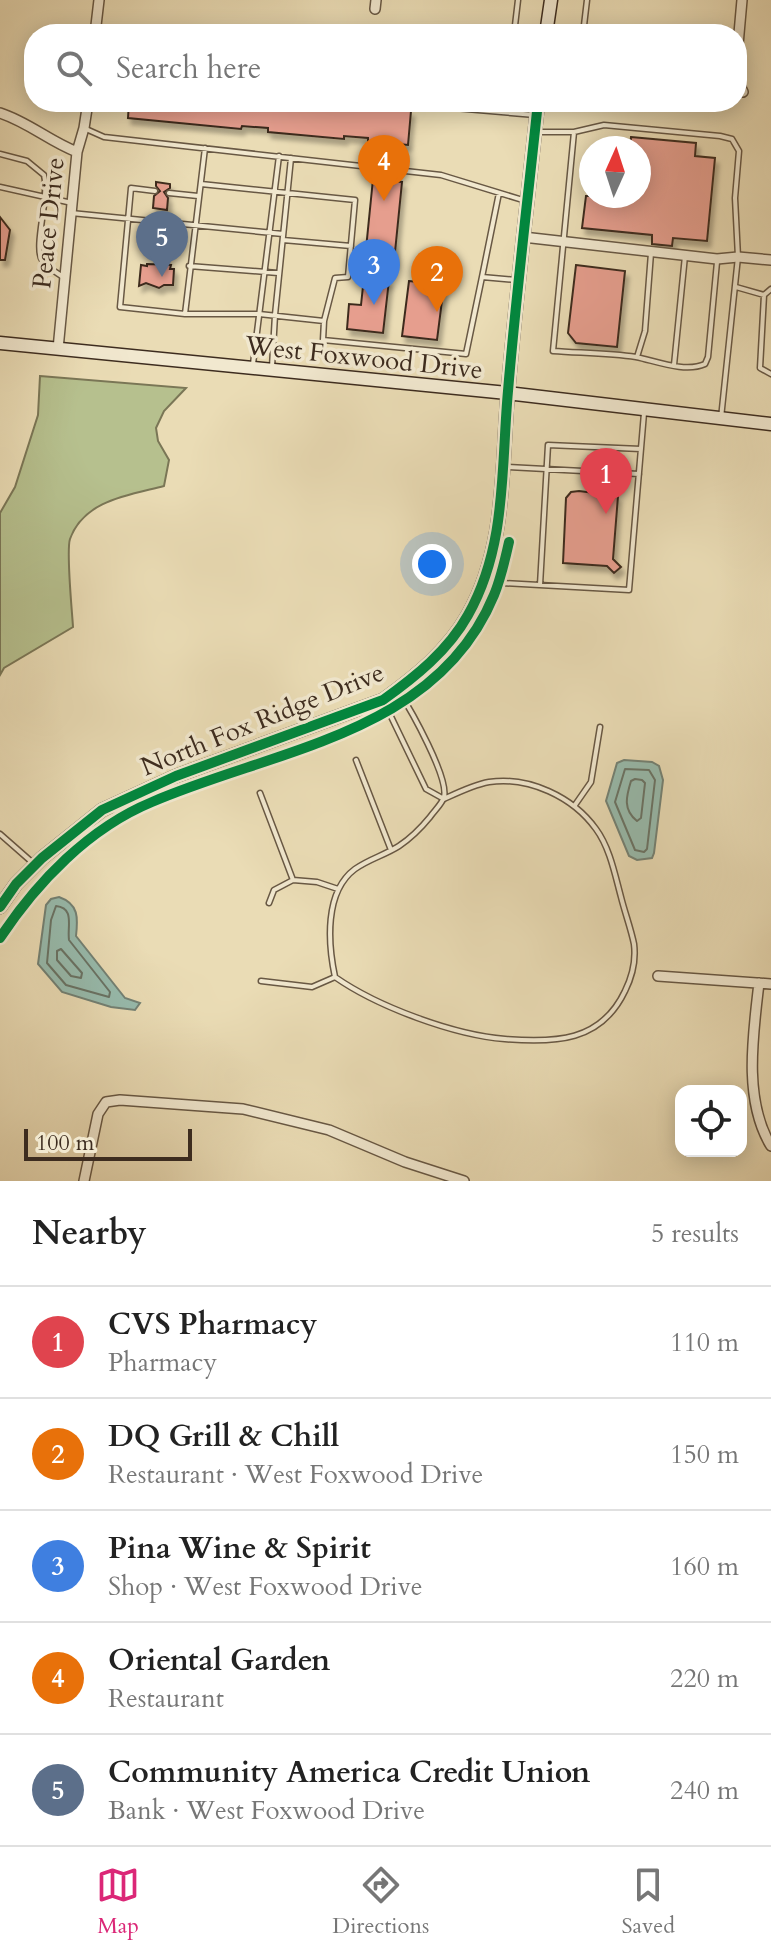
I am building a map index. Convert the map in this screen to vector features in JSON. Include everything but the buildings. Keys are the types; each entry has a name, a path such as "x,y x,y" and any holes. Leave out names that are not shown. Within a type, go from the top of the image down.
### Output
{"street":[{"path":"96,24 99,0"},
{"path":"547,24 551,0"},
{"path":"740,24 742,0"},
{"name":"Peace Drive","path":"58,349 77,152 86,112"},
{"name":"North Fox Ridge Drive","path":"0,907 16,884 35,865 102,810 136,793 383,700 439,654 456,634 483,582 499,527 507,393 538,112"},
{"path":"0,113 19,119 49,139 77,152"},
{"path":"523,237 717,259 771,260"},
{"name":"West Foxwood Drive","path":"0,343 507,393 771,424"},
{"path":"658,976 771,984"},
{"path":"759,983 753,1057 755,1093 758,1117 771,1146"},
{"path":"84,1181 98,1114 106,1102 120,1100 243,1109 329,1130 405,1162 464,1181"}],"lane":[{"path":"515,24 518,0"},
{"path":"584,24 587,0"},
{"path":"536,132 574,132 604,125 732,139 739,151 735,198 738,257 720,420"},
{"path":"84,128 104,137 441,175 527,202"},
{"path":"574,132 553,351 637,357 674,365 698,367 705,364 717,259"},
{"path":"185,314 205,148"},
{"path":"0,154 27,161 44,175 46,197 40,256 64,278"},
{"path":"252,368 279,156"},
{"path":"272,370 291,158"},
{"path":"200,184 355,200 348,277 335,278 324,321 323,340 466,354 499,193"},
{"path":"0,187 46,197 71,208 127,219 271,232 283,237 351,246"},
{"path":"155,191 131,188 120,307 185,314 275,315 324,321"},
{"path":"169,193 198,196"},
{"path":"637,357 645,331 651,252"},
{"path":"674,365 685,256"},
{"path":"189,266 279,273"},
{"path":"482,277 519,281"},
{"path":"735,286 764,295"},
{"path":"771,289 764,295 760,368 771,374"},
{"path":"483,582 629,590 644,410"},
{"path":"540,585 548,445 641,449"},
{"path":"503,468 639,474"},
{"path":"397,690 412,711 444,784 444,799"},
{"path":"383,700 426,789 444,799"},
{"path":"575,805 591,782 597,762 600,727"},
{"path":"356,760 391,850"},
{"path":"491,782 510,782 556,794 575,805 598,831 611,862 634,946 634,970 627,989 616,1009 597,1027 571,1038 531,1041 489,1038 460,1032 359,994 335,977 329,950 331,919 338,889 353,870 391,850 419,830 444,799 491,782"},
{"path":"260,793 293,880"},
{"path":"0,834 35,865"},
{"path":"269,903 274,890 293,880 317,882 338,889"},
{"path":"261,981 312,987 335,977"}],"green space":[{"path":"40,376 186,388 164,411 156,428 158,441 169,460 164,486 123,496 97,507 77,526 70,539 73,627 4,668 0,675 0,513 15,487 38,415"}],"water":[{"path":"624,760 652,762 659,766 663,780 652,858 637,860 629,856 606,801 617,763"},
{"path":"59,897 76,912 76,936 125,998 140,1003 135,1010 111,1007 62,992 38,964 46,905 51,899"}],"cycle path":[{"path":"0,907 16,884 42,858 102,810 176,776 383,700 430,662 460,628 481,589 496,534 537,112"},
{"path":"0,938 48,877 107,826 152,802 348,731 393,708 434,679 468,642 494,595 509,542"}],"place":[{"name":"Oriental Garden","path":"384,201"},
{"name":"Community America Credit Union","path":"162,277"},
{"name":"Pina Wine & Spirit","path":"374,305"},
{"name":"DQ Grill & Chill","path":"437,312"},
{"name":"CVS Pharmacy","path":"606,514"}]}
